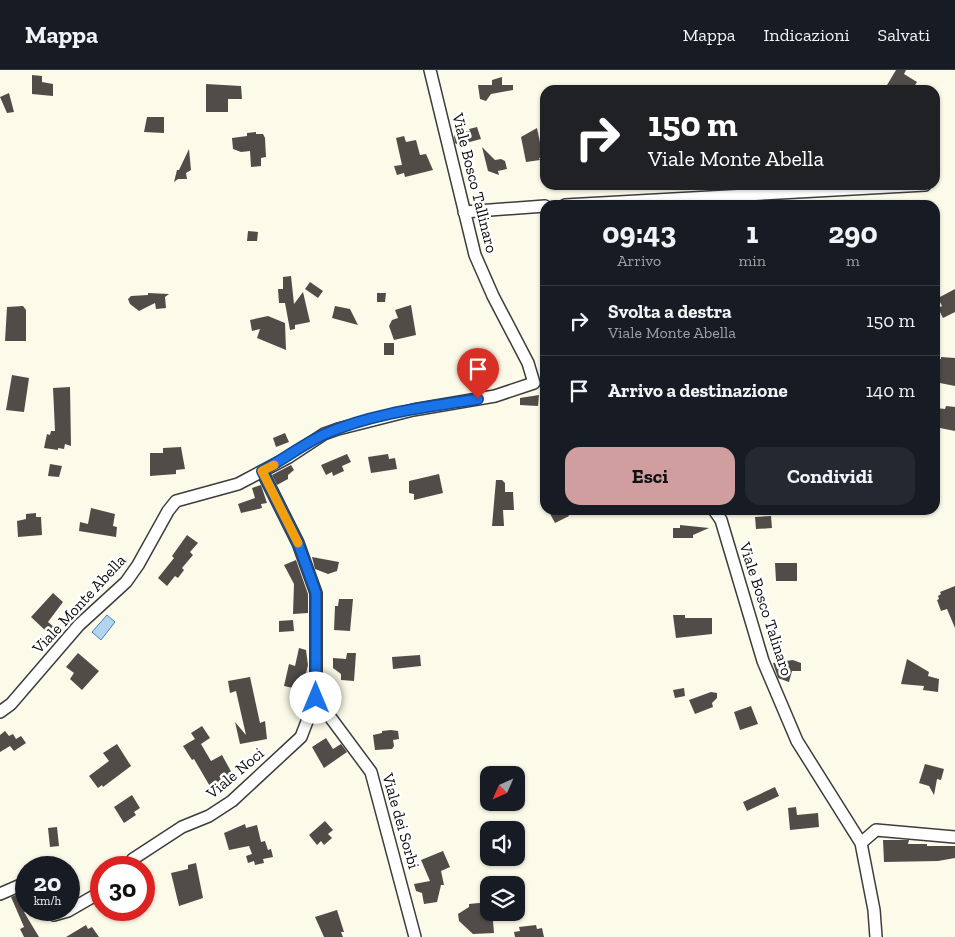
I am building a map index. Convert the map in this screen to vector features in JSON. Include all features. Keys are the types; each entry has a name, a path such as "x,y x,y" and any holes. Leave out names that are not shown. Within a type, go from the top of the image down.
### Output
{"street":[{"name":"Viale Bosco Tallinaro","path":"430,70 475,255 493,296 540,384"},
{"path":"654,200 836,190"},
{"path":"464,212 540,206"},
{"name":"Viale Monte Abella","path":"0,712 11,704 79,625 126,582 138,565 168,511 176,502 238,484 312,441 338,429 413,410 495,396 540,384"},
{"path":"262,471 298,543 316,593 316,698"},
{"name":"Viale Bosco Talinaro","path":"718,515 721,520 763,661 797,741 862,843 874,910 876,937"},
{"name":"Viale Noci","path":"138,856 182,827 209,816 232,801 301,737 316,698"},
{"name":"Viale dei Sorbi","path":"316,698 371,772 415,937"},
{"path":"862,843 876,830 955,837"},
{"path":"0,894 15,887"}],"water":[{"path":"107,615 115,622 101,640 92,632"}],"building":[{"path":"896,70 906,70 904,74 917,82 915,85 887,85"},
{"path":"32,75 42,76 42,82 53,84 53,96 32,94"},
{"path":"502,77 502,85 513,85 513,90 491,94 486,101 480,99 478,85 492,85 492,80"},
{"path":"206,84 241,86 242,99 228,99 228,112 206,112"},
{"path":"9,93 14,112 7,113 0,97"},
{"path":"147,117 164,117 164,133 144,132"},
{"path":"477,127 481,139 458,145 455,143 456,131 470,131 469,129"},
{"path":"537,128 540,142 540,160 526,162 521,137"},
{"path":"256,132 256,134 263,134 265,138 266,157 261,158 261,166 251,167 250,151 241,152 233,149 232,138 247,136 247,133"},
{"path":"404,136 406,142 416,140 420,155 426,154 433,170 405,177 404,173 397,175 394,166 402,165 396,138"},
{"path":"482,147 495,160 501,159 505,161 507,169 498,171 499,175 488,171"},
{"path":"189,149 191,170 186,173 187,179 178,179 174,182 177,170 179,170"},
{"path":"248,231 258,232 257,241 247,241"},
{"path":"291,276 294,304 303,292 310,322 295,325 295,329 290,330 285,303 279,303 278,289 283,289 283,277"},
{"path":"310,282 323,291 318,298 305,289"},
{"path":"955,289 955,312 943,318 940,312 940,307 942,306 940,297"},
{"path":"148,293 169,294 165,297 166,308 156,309 155,303 139,311 130,304 128,299 131,296 148,295"},
{"path":"377,293 386,293 385,302 377,302"},
{"path":"411,305 416,335 394,340 389,326 392,320 398,318 395,310"},
{"path":"23,306 26,310 26,341 5,341 7,307"},
{"path":"335,306 350,309 358,325 332,318"},
{"path":"268,316 285,323 286,350 257,338 260,329 252,331 250,320"},
{"path":"384,343 394,343 394,355 384,355"},
{"path":"941,357 955,358 955,386 940,383"},
{"path":"12,375 29,378 24,412 6,410"},
{"path":"70,387 71,446 65,444 64,449 58,448 58,450 44,448 47,434 50,435 51,431 55,431 53,388"},
{"path":"539,395 538,406 520,405 520,398"},
{"path":"946,406 955,407 955,431 940,428 940,408 945,409"},
{"path":"285,433 289,442 276,447 273,438"},
{"path":"181,447 185,469 176,470 176,474 150,476 150,453 163,453 163,448"},
{"path":"347,454 351,462 342,466 344,471 333,476 332,472 326,475 321,465"},
{"path":"388,454 389,459 395,458 397,469 371,473 368,457"},
{"path":"50,464 62,466 59,477 48,476"},
{"path":"291,465 294,470 288,475 288,479 277,485 272,475"},
{"path":"439,474 443,493 414,500 414,494 409,493 409,481"},
{"path":"496,480 502,480 505,483 505,492 513,492 514,510 503,510 504,526 492,526"},
{"path":"261,485 267,503 261,504 262,508 241,513 238,504 255,498 252,488"},
{"path":"91,508 115,514 113,526 117,527 116,537 79,531 80,522 88,524"},
{"path":"36,513 36,517 41,517 42,535 18,537 17,521 26,519 26,514"},
{"path":"551,515 568,515 569,516 555,523"},
{"path":"771,516 772,528 756,529 755,517"},
{"path":"680,525 709,528 693,535 693,538 673,538 673,528 680,528"},
{"path":"187,535 198,543 190,552 193,555 182,568 184,570 178,578 175,576 167,586 158,578 174,558 172,556"},
{"path":"312,557 339,562 337,571 328,574 315,569"},
{"path":"296,560 308,594 308,613 293,614 294,584 284,565"},
{"path":"775,563 797,563 797,581 776,581"},
{"path":"955,586 955,628 947,609 941,611 937,600 941,594 940,592"},
{"path":"53,593 63,602 48,622 55,628 49,634 31,617"},
{"path":"339,599 353,599 350,631 334,630 335,606 338,606"},
{"path":"673,615 685,615 685,618 712,618 712,634 676,638"},
{"path":"293,620 294,631 279,632 279,621"},
{"path":"299,648 306,650 308,665 302,690 284,686 289,664 295,666"},
{"path":"78,653 99,671 82,690 70,679 74,673 66,667"},
{"path":"347,653 356,653 354,681 341,680 341,674 333,668 333,658 346,659"},
{"path":"420,655 421,666 393,669 392,657"},
{"path":"907,659 929,672 928,676 939,679 938,692 923,690 924,686 901,684"},
{"path":"793,660 801,663 801,671 792,671 789,682 778,678 773,663"},
{"path":"250,677 260,723 265,721 267,739 240,744 235,722 246,735 236,691 230,693 228,681"},
{"path":"684,688 685,696 675,698 673,690"},
{"path":"711,692 717,693 717,698 712,703 713,707 695,714 689,700"},
{"path":"751,706 758,724 740,730 734,712"},
{"path":"202,726 210,738 201,744 211,761 222,755 233,775 211,788 194,759 192,760 183,746 195,739 191,733"},
{"path":"391,730 398,731 399,739 393,740 394,746 392,749 375,750 373,735"},
{"path":"5,731 9,736 13,734 16,739 21,736 26,743 14,751 10,746 0,752 0,735"},
{"path":"326,738 333,749 341,744 347,752 324,768 312,747"},
{"path":"117,744 131,766 103,787 102,785 98,788 89,776 109,761 103,753"},
{"path":"925,764 944,769 941,780 937,779 934,795 929,786 919,783"},
{"path":"775,787 779,796 747,811 743,802"},
{"path":"132,795 140,808 134,812 136,815 124,823 114,807"},
{"path":"796,807 797,815 818,813 819,827 790,830 788,808"},
{"path":"325,821 333,830 328,834 332,838 324,845 321,841 317,845 309,835"},
{"path":"245,824 246,828 257,825 261,842 265,841 268,850 271,849 273,857 263,859 264,863 255,865 254,861 248,863 246,856 252,854 249,846 229,850 224,833"},
{"path":"57,827 59,846 50,847 48,828"},
{"path":"883,840 909,840 908,844 927,844 927,846 955,846 955,858 938,861 884,862"},
{"path":"443,851 450,867 441,871 444,885 441,885 437,902 424,904 422,893 416,891 414,884 430,881 421,860"},
{"path":"196,863 203,898 179,906 171,873 188,869 188,865"},
{"path":"15,895 15,906 11,897"},
{"path":"480,903 480,921 493,921 494,933 473,934 459,921 458,914 469,907 469,904"},
{"path":"337,910 344,932 341,932 343,937 324,937 315,917"},
{"path":"21,921 29,921 39,937 24,937 20,929 24,927"},
{"path":"86,925 88,929 92,927 99,937 66,937"},
{"path":"536,925 537,929 542,928 544,937 515,937 514,932 520,931 519,927"}],"slow traffic":[{"path":"274,465 262,471 298,543"}],"route":[{"path":"316,698 316,593 298,543 262,471 289,457 324,434 338,429 413,410 478,399"}]}
